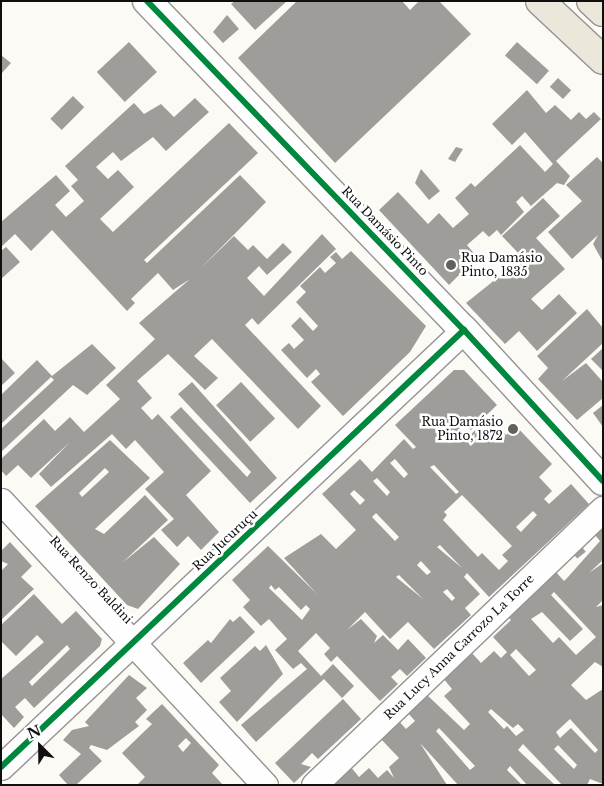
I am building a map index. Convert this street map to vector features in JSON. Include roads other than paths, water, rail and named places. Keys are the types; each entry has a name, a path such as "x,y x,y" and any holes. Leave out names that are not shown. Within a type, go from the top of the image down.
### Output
{"main road":[{"path":"540,1 603,60"},
{"path":"591,1 603,12"}],"street":[{"name":"Rua Damásio Pinto","path":"147,1 464,330 603,482"},
{"name":"Rua Jucuruçu","path":"1,767 464,330"},
{"name":"Rua Renzo Baldini","path":"1,501 265,785"},
{"name":"Rua Lucy Anna Carrozo La Torre","path":"314,785 603,510"}],"place":[{"name":"Rua Damásio Pinto, 1835","path":"451,265"},
{"name":"Rua Damásio Pinto, 1872","path":"513,429"}]}
